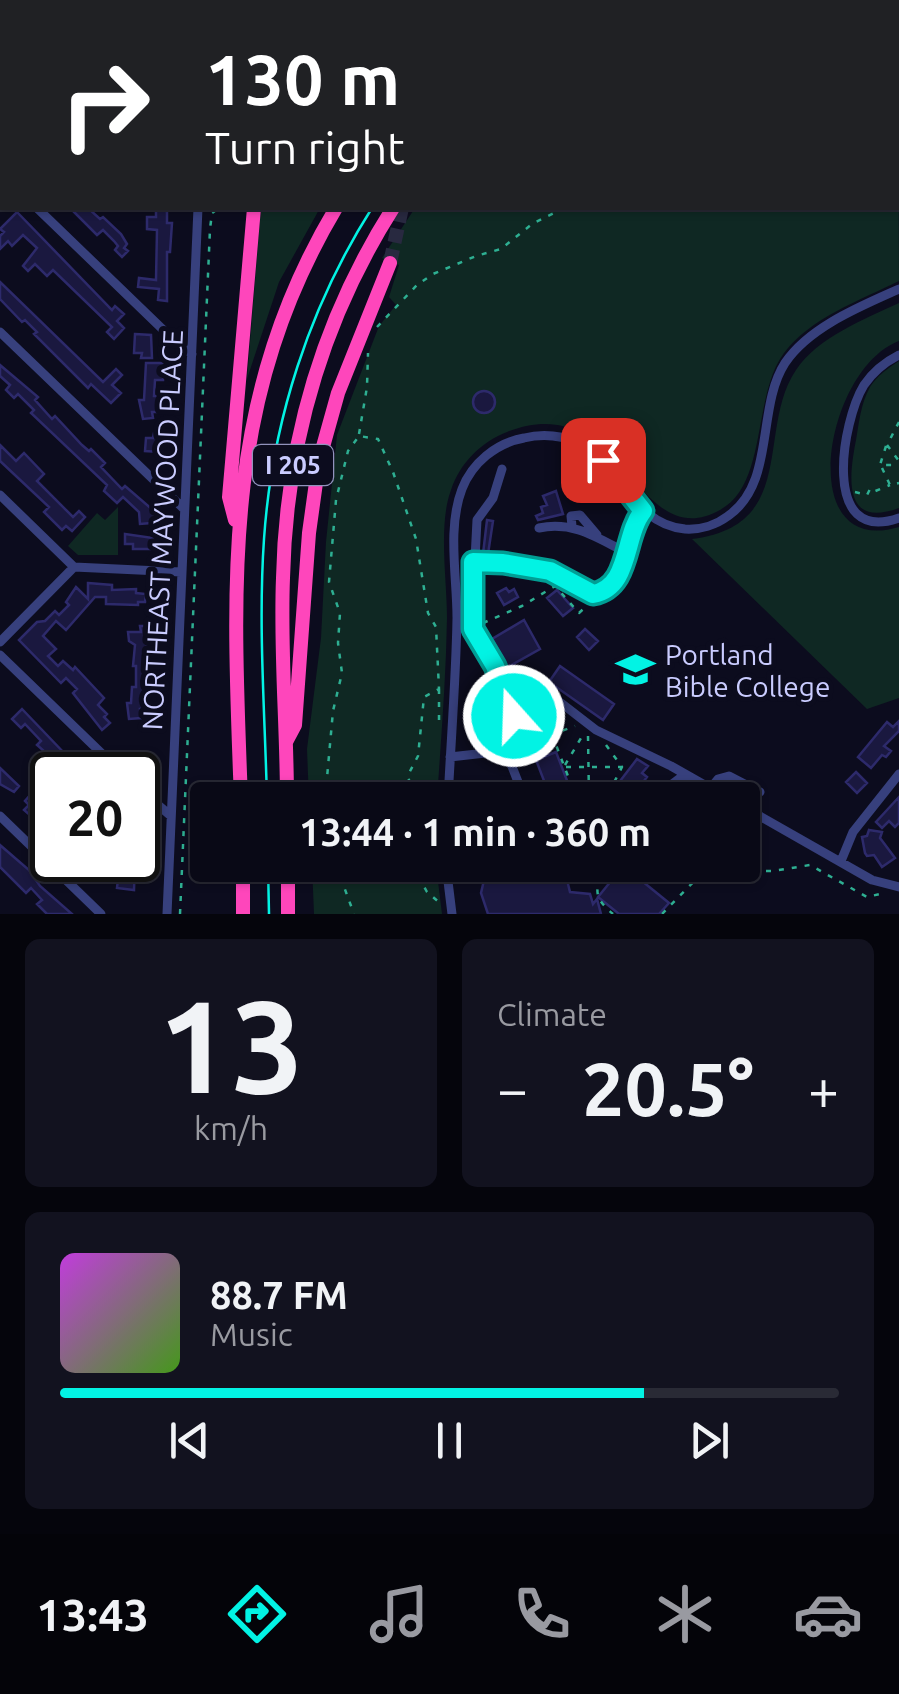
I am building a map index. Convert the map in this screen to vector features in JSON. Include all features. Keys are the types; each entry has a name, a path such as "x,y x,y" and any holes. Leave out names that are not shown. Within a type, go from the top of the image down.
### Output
{"highway":[{"path":"237,528 229,498 254,210"},
{"name":"I 205","path":"240,782 237,528 254,414 275,339 300,276 335,210"},
{"name":"I 205","path":"287,782 284,547 290,484 302,421 325,342 340,304 392,210"},
{"path":"286,743 295,725 309,533 324,436 390,263"},
{"path":"243,882 244,914"},
{"path":"288,882 288,914"}],"street":[{"path":"39,210 192,354"},
{"name":"NORTHEAST MAYWOOD PLACE","path":"167,914 198,210"},
{"path":"449,782 457,620 456,518 461,492 474,468 509,442 536,436 561,437 596,454 643,511 662,524 692,529 714,524 732,513 752,486 774,390 788,359 831,324 899,289"},
{"path":"0,332 184,509"},
{"path":"899,355 879,368 861,392 842,475 848,502 862,516 881,522 899,518"},
{"path":"450,757 506,751 515,749 520,742 501,682 472,626 477,520 492,498 502,469"},
{"path":"0,496 74,568 182,572"},
{"path":"473,562 550,571 593,594 608,589 616,581 630,532 643,511"},
{"path":"539,528 572,526 625,552"},
{"path":"0,642 74,568"},
{"path":"0,655 100,752"},
{"path":"501,682 518,677 530,679 589,732 697,782"},
{"path":"506,751 518,782"},
{"path":"842,861 853,832 899,774"},
{"path":"675,782 684,775"},
{"path":"716,782 729,776 741,782"},
{"path":"160,807 171,816"},
{"path":"0,816 101,914"},
{"path":"760,816 872,880 899,887"},
{"path":"448,882 452,911"}],"path":[{"path":"180,914 210,229 212,213 216,210"},
{"path":"372,338 377,326 417,284 454,264 508,245 532,224 560,210"},
{"path":"327,782 333,710 342,673 340,613 330,582 336,500 348,451 359,436 368,387 368,349"},
{"path":"890,485 880,465 899,422"},
{"path":"359,436 378,440 393,472 416,538 428,613 436,627 439,689 424,697 418,756 408,775 409,782"},
{"path":"880,465 899,463 886,445"},
{"path":"851,492 871,493 899,483"},
{"path":"472,626 522,606 555,586 579,613 592,604 593,594"},
{"path":"547,702 538,696 570,782"},
{"path":"544,714 556,709"},
{"path":"566,718 589,732"},
{"path":"520,742 526,744 576,726"},
{"path":"564,767 589,732"},
{"path":"589,732 589,782"},
{"path":"605,744 622,767"},
{"path":"564,767 622,767"},
{"path":"615,782 622,767"},
{"path":"760,871 810,865 866,897 883,894 887,885"},
{"path":"342,882 354,914"},
{"path":"421,882 427,892 452,911"},
{"path":"599,882 596,886 600,902 614,914"},
{"path":"662,914 692,882"}],"green space":[{"path":"261,210 319,210 279,282 247,379"},
{"path":"414,210 899,210 899,281 822,320 784,353 767,392 746,481 735,498 720,510 691,518 667,511 603,449 578,431 546,424 507,432 480,448 455,480 445,519 446,641 438,782 308,782 307,749 321,638 337,435 379,326 396,305 389,297 399,265 382,258"},
{"path":"899,303 899,341 873,358 852,386 838,421 831,456 833,490 844,515 865,529 899,527 899,698 867,709 692,539 726,530 748,515 761,495 784,394 805,358 843,330"},
{"path":"899,361 899,508 880,513 867,511 858,505 852,483 861,413 873,383"},
{"path":"118,507 118,555 78,555 68,546 97,513 105,520"},
{"path":"313,882 438,882 442,914 314,914"}],"building":[{"path":"72,210 90,210 100,219 103,217 121,234 128,251 122,257 115,250 118,246 103,230 97,235"},
{"path":"156,210 167,211 167,223 172,223 167,252 167,301 158,300 159,289 138,287 139,278 156,280 157,230 147,229 147,217 156,217"},
{"path":"17,212 112,310 115,306 124,314 117,321 124,328 114,339 107,332 112,327 53,270 47,276 35,264 28,271 23,266 37,248 23,235 12,246 8,241 0,249 4,232 0,229"},
{"path":"0,282 103,382 116,369 122,375 112,385 121,393 111,403 91,384 88,388 34,334 37,332 0,299"},
{"path":"135,334 151,335 152,358 134,353"},
{"path":"146,363 163,363 163,380 155,380 154,396 163,396 163,404 159,404 160,412 152,412 153,418 143,419 139,400 144,400"},
{"path":"0,365 38,397 35,400 52,419 55,416 105,463 101,467 122,489 125,486 154,511 151,523 140,524 139,512 123,497 117,503 104,491 107,485 31,413 34,410 18,394 14,398 6,390 10,385 0,376"},
{"path":"484,391 495,402 484,413 473,402"},
{"path":"154,433 161,433 160,452 145,451 146,438 153,438"},
{"path":"0,445 16,461 24,453 44,474 37,481 73,517 79,511 85,517 72,531 66,526 62,530 44,512 49,507 0,461"},
{"path":"556,491 563,514 538,520 536,516 543,513 541,507 547,505 543,496"},
{"path":"487,520 493,521 488,554 483,554"},
{"path":"125,534 153,538 153,549 133,549 133,544 125,544"},
{"path":"88,583 112,585 112,590 136,589 136,593 146,594 145,602 138,605 106,604 106,597 95,597 66,630 56,621 43,636 56,649 48,656 58,666 63,661 73,670 75,667 104,698 98,705 110,723 102,730 73,693 77,689 66,678 61,683 19,640 37,622 45,621 55,611 59,615 69,605 66,602 76,587 88,599"},
{"path":"506,588 509,592 514,589 518,597 504,605 497,593"},
{"path":"557,590 573,608 563,616 547,598"},
{"path":"524,620 540,649 508,667 492,639"},
{"path":"140,626 148,626 146,656 151,657 150,667 143,694 145,709 140,709 141,718 129,719 127,703 131,703 132,687 136,687 136,666 135,645 129,641 128,632 141,632"},
{"path":"585,629 598,641 589,650 577,637"},
{"path":"560,666 614,704 603,720 549,682"},
{"path":"535,700 548,731 528,738 519,707"},
{"path":"22,709 63,752 45,752 37,745 41,741 25,724 21,728 12,719"},
{"path":"899,721 899,731 884,746 891,751 871,768 858,757 887,722 893,727"},
{"path":"556,752 568,782 545,782 536,760"},
{"path":"637,759 648,766 642,773 647,777 643,782 619,782"},
{"path":"0,768 19,786 14,792 0,784"},
{"path":"856,772 867,783 857,793 846,782"},
{"path":"899,797 899,823 895,827 889,821 882,828 876,822"},
{"path":"869,830 882,832 880,838 895,858 882,867 874,855 865,853 862,837"},
{"path":"0,845 29,870 30,882 37,882 72,914 47,914 37,904 42,900 31,888 26,893 0,867"},
{"path":"118,882 134,882 134,890 117,888"},
{"path":"484,882 568,882 570,892 590,894 593,904 597,899 601,914 488,914 481,893"},
{"path":"610,882 643,882 669,903 659,914 619,914 598,897"}],"tunnel":[{"path":"390,263 402,210"}],"tram line":[{"path":"266,782 262,572 275,452 312,325 371,210"},
{"path":"268,882 269,914"}],"place":[{"name":"Portland Bible College","path":"635,670"}],"route":[{"path":"514,716 495,666 473,629 473,562 550,571 593,594 608,589 621,572 630,532 643,511 603,460"}]}
